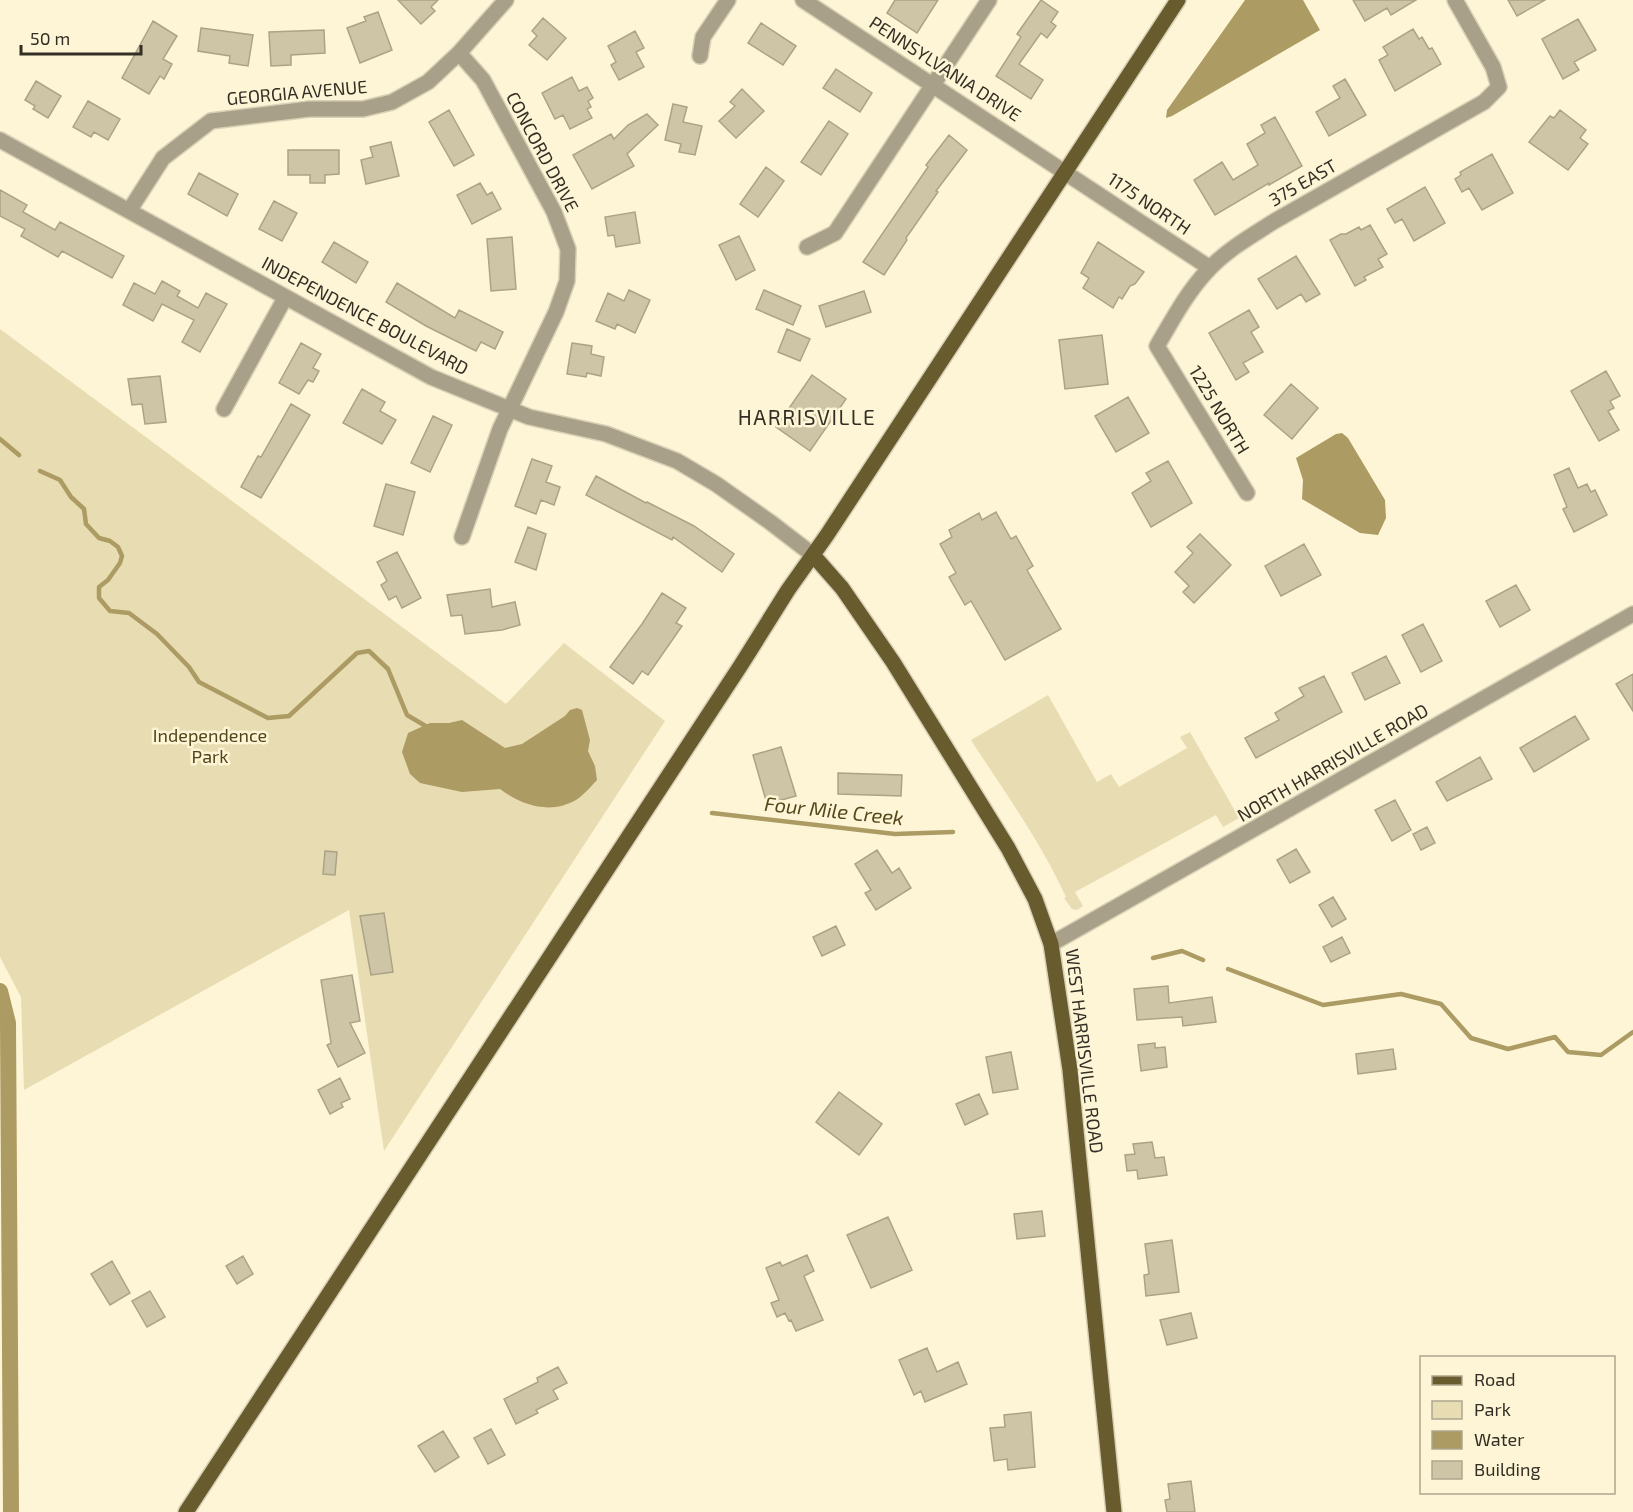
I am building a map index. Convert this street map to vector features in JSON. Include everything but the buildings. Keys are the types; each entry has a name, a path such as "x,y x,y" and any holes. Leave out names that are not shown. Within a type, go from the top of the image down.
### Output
{"main road":[{"path":"186,1512 1178,0"},
{"name":"WEST HARRISVILLE ROAD","path":"813,555 842,588 893,662 964,776 1019,868 1035,899 1051,944 1070,1070 1114,1512"}],"street":[{"name":"GEORGIA AVENUE","path":"129,211 163,158 211,121 309,109 363,110 392,102 428,82 459,53 506,0"},
{"path":"700,56 703,37 728,0"},
{"name":"PENNSYLVANIA DRIVE","path":"804,0 1065,171"},
{"path":"807,247 835,233 988,0"},
{"name":"375 EAST","path":"1157,346 1180,305 1210,268 1240,244 1273,222 1484,102 1499,87 1493,67 1455,0"},
{"name":"CONCORD DRIVE","path":"459,53 483,81 554,212 568,249 567,281 556,312 509,409 462,537"},
{"name":"INDEPENDENCE BOULEVARD","path":"0,140 431,377 530,417 606,434 676,461 716,484 813,555"},
{"name":"1175 NORTH","path":"1065,171 1210,268"},
{"path":"224,409 285,298"},
{"name":"1225 NORTH","path":"1157,346 1247,494"},
{"name":"NORTH HARRISVILLE ROAD","path":"1051,944 1633,614"}],"green space":[{"name":"Independence Park","path":"0,329 506,704 564,643 665,721 384,1151 349,910 24,1090 21,997 0,957"},
{"path":"1048,695 1097,782 1111,774 1119,787 1187,748 1180,737 1190,732 1239,818 1223,827 1216,815 1075,892 1083,906 1077,910 1072,909 1064,898 1066,897 1056,876 1033,836 971,740"}],"water":[{"path":"1245,0 1303,0 1320,30 1166,118 1167,110"},
{"path":"1342,433 1348,438 1385,500 1386,518 1378,535 1360,533 1302,499 1303,480 1296,458 1336,434"},
{"path":"577,708 582,710 590,740 588,751 595,766 597,780 576,800 556,807 526,803 500,789 462,792 420,783 410,774 402,752 408,733 430,723 462,720 505,748 522,744 565,716 570,710"}],"waterway":[{"name":"Four Mile Creek","path":"0,439 19,455"},
{"name":"Four Mile Creek","path":"40,471 60,480 71,497 84,509 86,524 99,538 110,541 118,547 122,556 120,563 108,580 99,587 99,598 110,611 129,613 157,634 189,667 199,682 268,718 289,716 357,653 369,651 388,669 407,715 429,728"},
{"name":"Four Mile Creek","path":"712,813 895,834 953,832"},
{"name":"Four Mile Creek","path":"1153,958 1182,951 1203,960"},
{"name":"Four Mile Creek","path":"1228,969 1323,1005 1401,994 1441,1004 1471,1038 1508,1049 1555,1037 1568,1052 1601,1055 1633,1032"},
{"path":"0,991 8,1023 11,1512"}],"district":[{"name":"HARRISVILLE","path":"807,418"}]}
